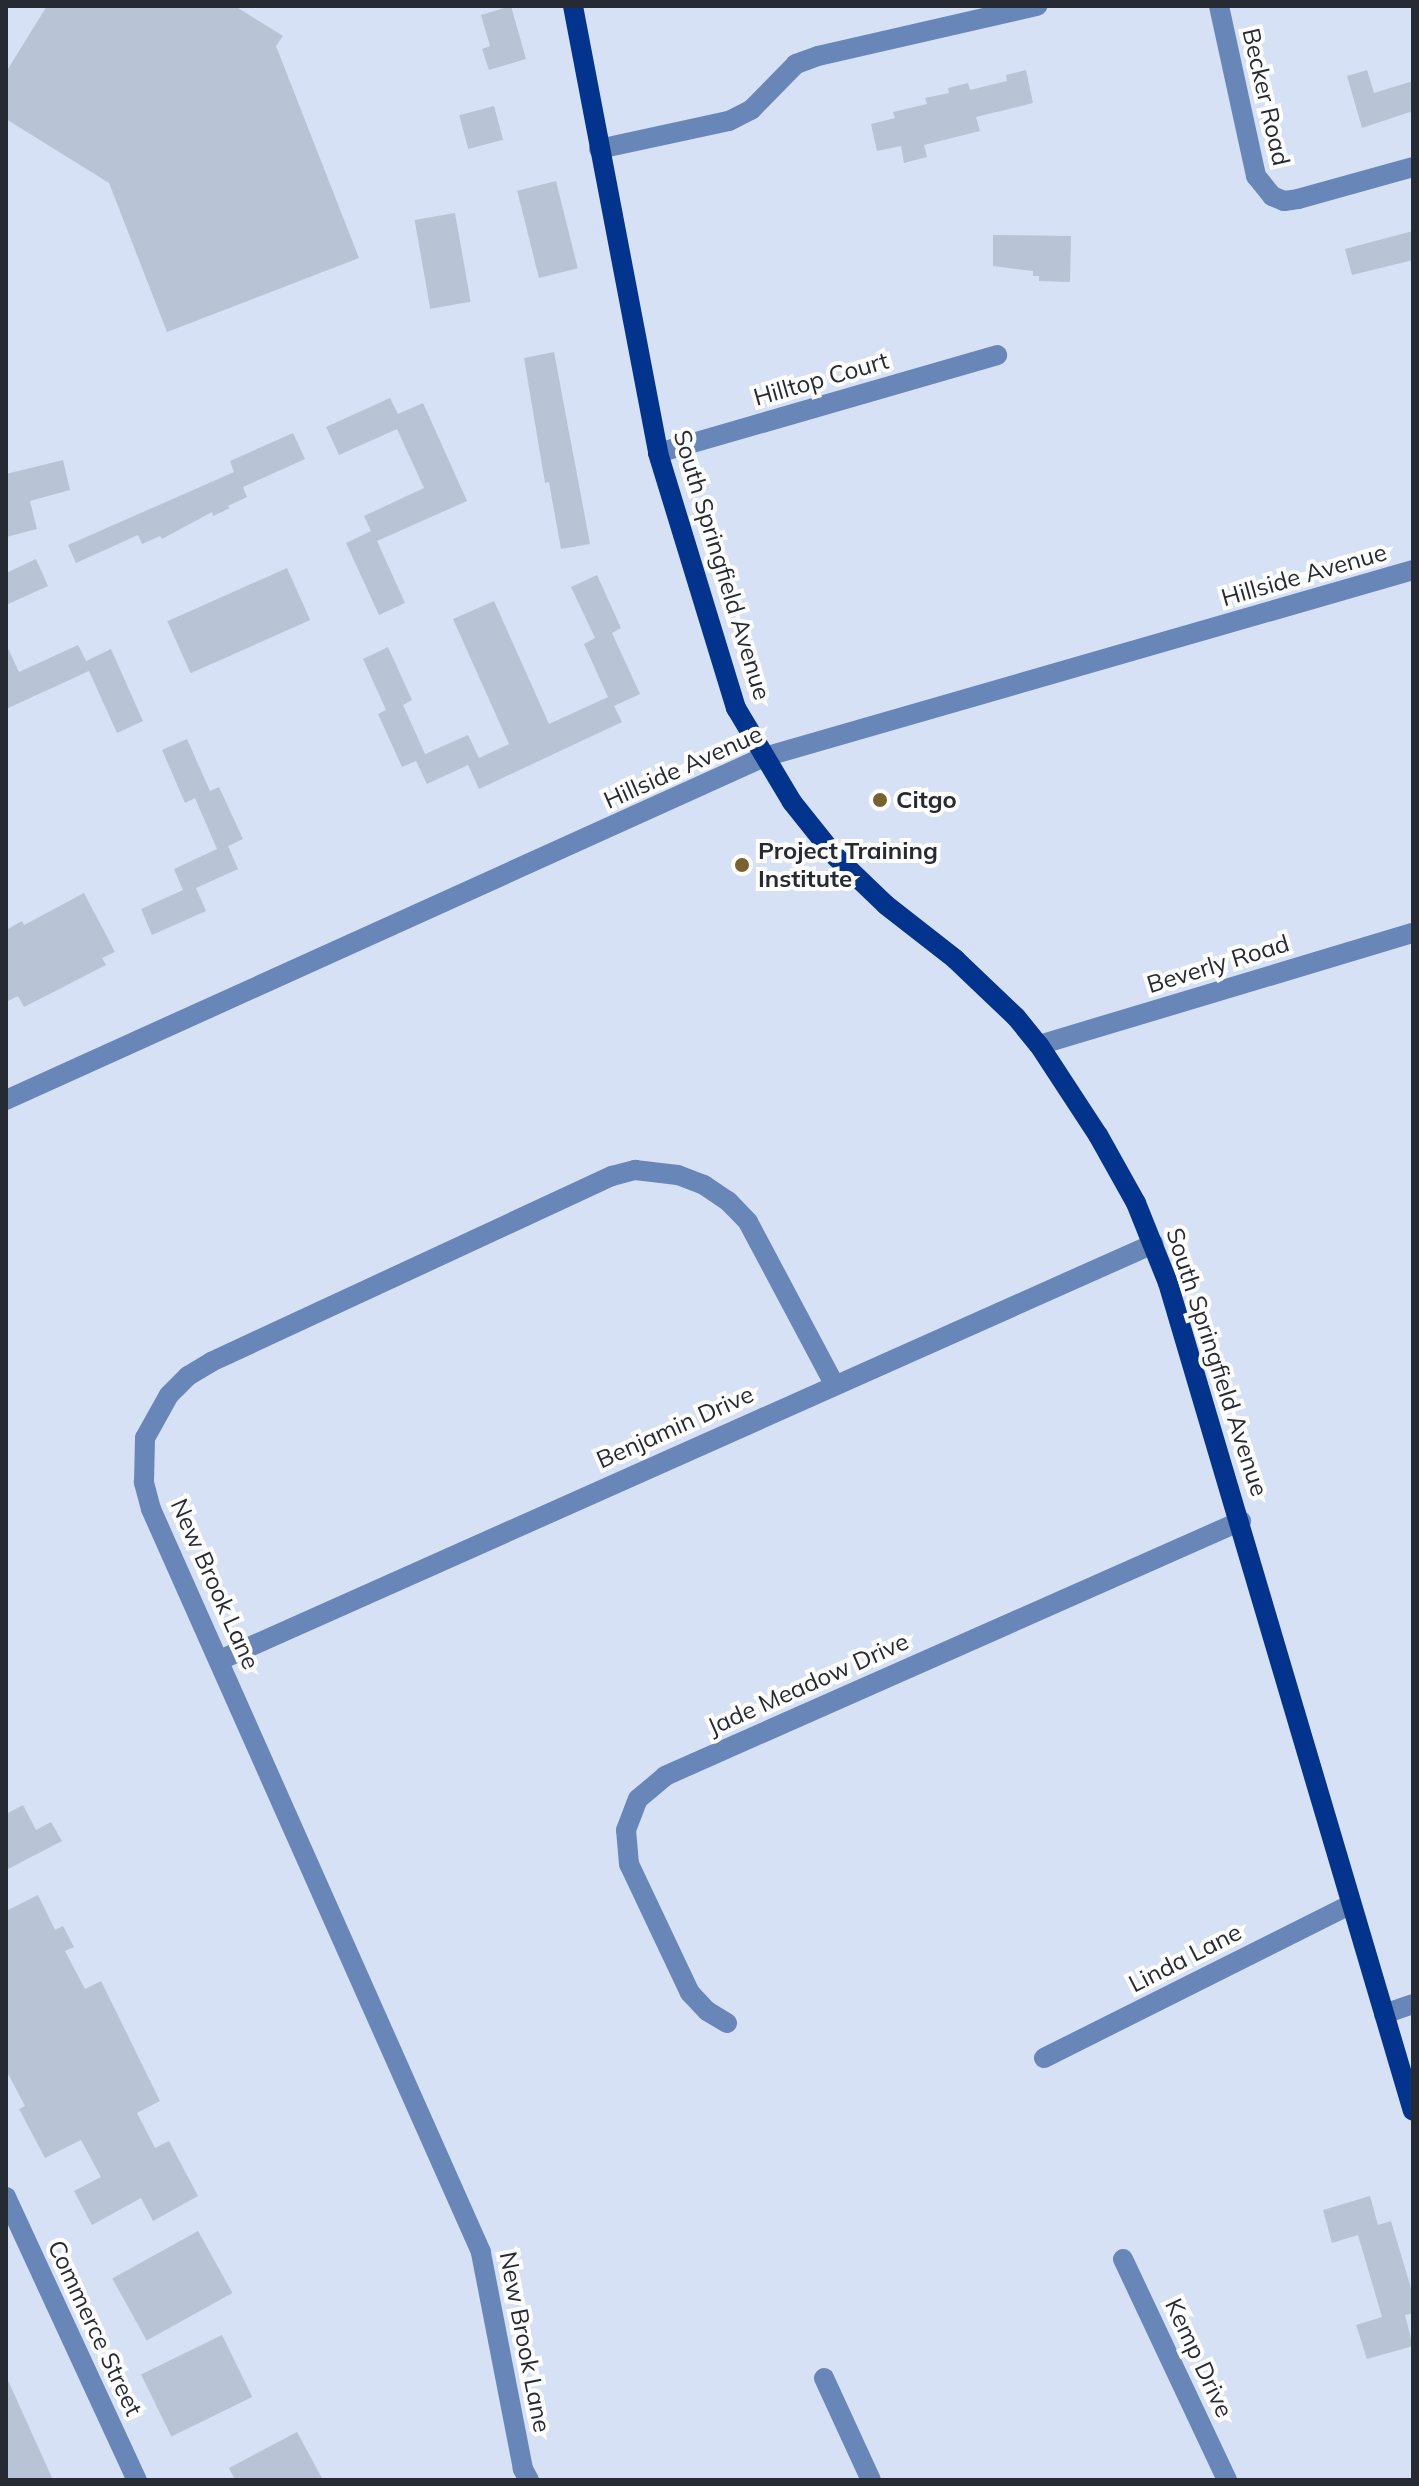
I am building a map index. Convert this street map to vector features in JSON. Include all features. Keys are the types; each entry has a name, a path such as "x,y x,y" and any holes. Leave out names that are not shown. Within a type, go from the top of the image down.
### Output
{"main road":[{"name":"South Springfield Avenue","path":"573,6 658,453 736,708 792,802 853,874 955,959 1016,1017 1039,1045 1098,1135 1136,1203 1168,1283 1241,1521 1350,1905 1413,2111"}],"street":[{"path":"599,149 729,121 751,110 796,64 818,56 1037,6"},
{"name":"Becker Road","path":"1219,6 1256,176 1272,196 1284,201 1298,199 1413,167"},
{"name":"Hilltop Court","path":"658,453 997,355"},
{"name":"Hillside Avenue","path":"6,1100 764,757 1413,570"},
{"name":"Beverly Road","path":"1039,1045 1413,933"},
{"name":"New Brook Lane","path":"529,2480 523,2469 481,2252 151,1509 144,1482 145,1438 169,1395 188,1376 211,1362 612,1176 635,1170 678,1175 704,1185 728,1201 748,1222 834,1384"},
{"name":"Benjamin Drive","path":"220,1660 1153,1244"},
{"name":"Jade Meadow Drive","path":"727,2023 707,2011 690,1993 629,1864 626,1830 638,1799 665,1776 1241,1521"},
{"name":"Linda Lane","path":"1044,2058 1350,1905"},
{"path":"1384,2014 1413,2004"},
{"name":"Commerce Street","path":"6,2197 137,2480"},
{"name":"Kemp Drive","path":"1123,2259 1227,2480"},
{"path":"824,2378 871,2480"}],"building":[{"path":"47,6 235,6 283,36 276,46 359,258 167,332 109,183 6,119 6,72"},
{"path":"511,6 526,59 489,70 482,49 490,46 481,15"},
{"path":"1026,70 1033,103 976,117 980,131 924,145 927,157 904,163 901,146 877,151 871,124 895,118 893,112 927,104 925,98 949,93 948,88 968,83 970,90 1007,81 1006,75"},
{"path":"1367,70 1374,93 1413,81 1413,111 1362,128 1347,76"},
{"path":"494,106 503,140 468,149 459,115"},
{"path":"556,181 578,268 539,278 517,191"},
{"path":"455,213 471,302 430,309 415,220"},
{"path":"1413,231 1413,260 1352,275 1345,249"},
{"path":"993,235 1071,236 1070,282 1039,281 1039,276 1033,276 1033,271 993,266"},
{"path":"554,352 590,544 561,549 549,482 545,483 524,358"},
{"path":"390,398 398,414 423,403 467,501 377,541 405,603 379,615 346,543 371,531 364,516 424,488 397,429 339,455 326,427"},
{"path":"293,433 305,459 243,487 247,497 228,506 230,508 213,516 212,512 162,539 160,536 142,544 138,535 76,563 68,545 234,472 230,461"},
{"path":"63,460 70,490 30,501 37,529 6,537 6,474"},
{"path":"36,559 48,586 6,605 6,573"},
{"path":"287,568 310,620 191,673 167,621"},
{"path":"597,575 621,628 612,633 640,694 614,706 622,722 479,789 468,765 427,784 416,761 402,767 378,714 386,710 363,659 388,647 412,700 403,705 425,754 468,735 479,758 509,744 453,619 494,601 549,724 608,697 584,644 595,638 571,587"},
{"path":"6,644 19,672 78,645 86,661 111,649 143,721 117,733 89,671 6,709"},
{"path":"187,739 210,791 219,787 243,839 228,846 238,869 196,888 206,911 152,935 141,909 183,890 174,869 217,849 195,798 185,803 162,750"},
{"path":"84,893 115,952 102,958 106,965 24,1007 18,996 6,1002 6,930 22,921 24,925"},
{"path":"23,1805 36,1830 51,1822 62,1841 6,1870 6,1814"},
{"path":"38,1895 55,1930 63,1926 74,1947 65,1951 85,1989 101,1981 160,2101 137,2113 155,2148 169,2141 198,2196 153,2221 141,2198 92,2225 74,2191 101,2177 81,2140 45,2158 19,2109 25,2106 6,2070 6,1911"},
{"path":"1370,2196 1378,2225 1391,2221 1413,2295 1413,2313 1405,2315 1413,2346 1367,2359 1356,2325 1382,2317 1358,2235 1332,2243 1323,2210"},
{"path":"198,2231 232,2293 147,2341 112,2279"},
{"path":"222,2335 252,2397 171,2436 141,2374"},
{"path":"6,2376 53,2480 6,2480"},
{"path":"297,2432 323,2480 235,2480 229,2468"}],"place":[{"name":"Citgo","path":"880,800"},
{"name":"Project Training Institute","path":"742,865"}]}
